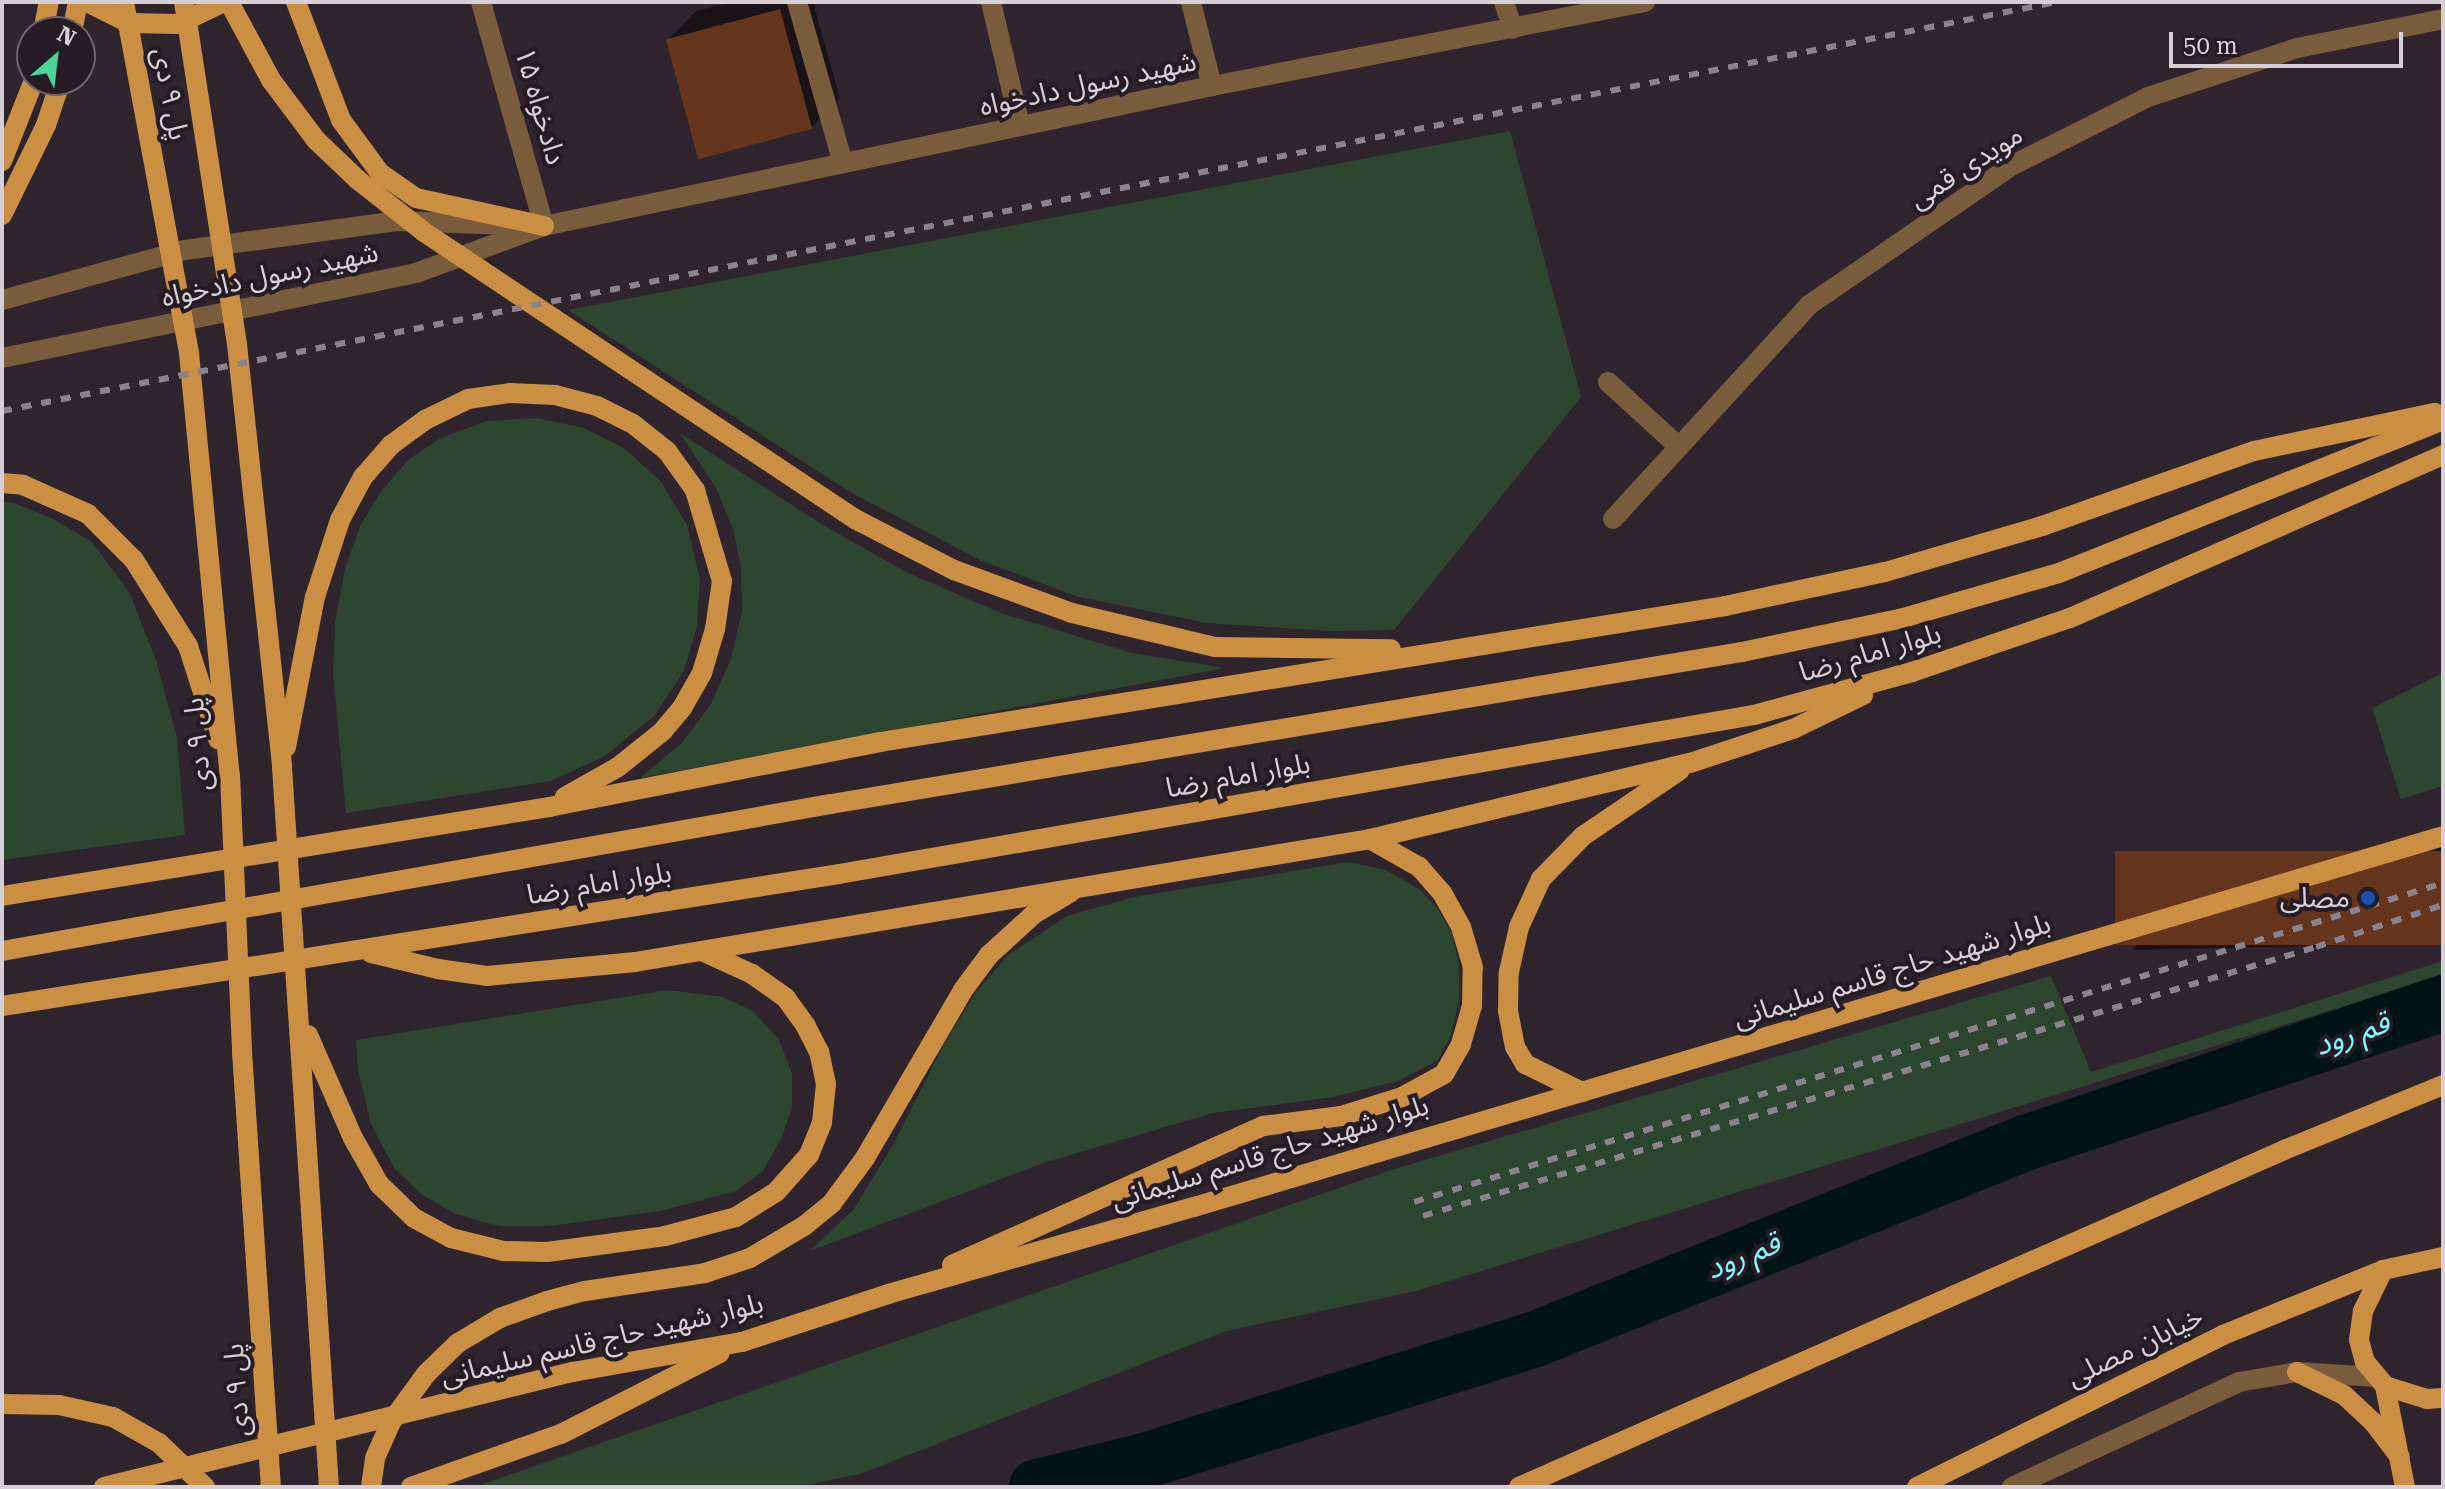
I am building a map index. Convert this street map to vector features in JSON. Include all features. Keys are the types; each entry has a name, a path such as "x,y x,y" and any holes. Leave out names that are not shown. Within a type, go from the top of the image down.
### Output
{"main road":[{"path":"87,2 129,23 178,24 227,2 280,92 316,140 358,180 435,240 855,519 954,570 1072,613 1215,647 1447,650"},
{"name":"پل ۹ دی","path":"124,2 189,353 230,775 242,1052 271,1487"},
{"name":"پل ۹ دی","path":"184,2 237,344 282,767 301,1021 329,1487"},
{"path":"296,2 341,120 380,173 416,198 544,226"},
{"path":"2,161 28,96"},
{"path":"2,215 46,125 56,96"},
{"path":"282,767 315,597 340,520 363,477 391,445 425,420 468,399 510,393 555,395 597,406 633,424 667,451 695,490 722,581 715,629 702,673 682,708 663,731 618,767 549,807"},
{"path":"2,896 549,807 880,742 1725,606 1885,572 2042,526 2254,451 2443,412"},
{"name":"بلوار امام رضا","path":"2,951 831,804 1742,652 1903,618 2059,573 2443,420"},
{"name":"بلوار امام رضا","path":"2,1006 839,874 1754,715 1912,672 2070,618 2443,455"},
{"path":"2,483 23,485 88,514 134,560 188,646 230,775"},
{"path":"363,951 438,969 487,976 704,952 1084,884 1370,839 1690,763 1793,729 1912,672"},
{"path":"1582,1092 1525,1064 1515,1047 1508,1011 1509,972 1519,927 1541,879 1583,836 1690,763"},
{"name":"بلوار شهید حاج قاسم سلیمانی","path":"104,1487 573,1372 742,1342 888,1294 1194,1207 1510,1110 1582,1092 2443,836"},
{"path":"888,1294 1263,1126 1341,1116 1402,1097 1444,1074 1461,1044 1472,1006 1473,967 1461,927 1442,893 1419,867 1370,839"},
{"path":"2,884 37,890"},
{"path":"371,1487 375,1458 391,1422 426,1374 468,1336 500,1318 547,1301 585,1291 705,1273 750,1258 804,1226 832,1203 865,1158 963,990 989,955 1034,914 1084,884"},
{"path":"301,1021 353,1138 379,1184 414,1218 451,1238 503,1251 547,1252 697,1229 736,1217 776,1192 809,1155 822,1122 826,1084 819,1052 786,998 752,974 704,952"},
{"path":"1519,1487 2255,1162 2443,1085"},
{"name":"خیابان مصلی","path":"1917,1487 2223,1335 2383,1270 2443,1257"},
{"path":"2383,1270 2363,1311 2359,1340 2365,1362 2381,1382 2405,1487"},
{"path":"411,1487 561,1434 742,1342"},
{"path":"2297,1372 2344,1395 2373,1422 2400,1457"},
{"path":"2381,1382 2427,1399 2443,1398"},
{"path":"2,1404 59,1405 113,1417 159,1443 205,1487"}],"street":[{"name":"دادخواه ۱۵","path":"481,2 544,226"},
{"path":"797,2 843,163"},
{"path":"991,2 1020,126"},
{"path":"1191,2 1212,86"},
{"path":"1504,2 1513,29"},
{"name":"شهید رسول دادخواه","path":"2,358 416,273 544,226 1212,86 1645,2"},
{"name":"مویدی قمی","path":"1613,519 1809,305 2013,165 2148,97 2297,48 2443,19"},
{"name":"شهید رسول دادخواه","path":"2,300 185,250 383,223 544,226"},
{"path":"1608,382 1678,446"},
{"path":"2012,1487 2239,1382 2297,1372 2381,1382"}],"green space":[{"path":"1510,131 1581,397 1394,630 1333,631 1206,623 1076,596 980,560 850,492 568,310"},
{"path":"537,418 584,428 624,448 661,482 687,525 700,580 697,626 684,671 654,716 605,756 551,781 346,813 333,673 335,622 345,569 360,526 382,490 408,460 439,439 487,421"},
{"path":"680,433 823,525 906,572 1001,613 1132,653 1225,668 640,778 682,743 711,704 731,659 742,611 741,567 733,529 716,488"},
{"path":"2,502 14,503 53,519 92,542 129,592 156,660 177,738 185,835 2,860"},
{"path":"2443,673 2443,786 2401,799 2372,708"},
{"path":"1349,862 1385,870 1419,889 1438,909 1452,934 1459,964 1459,1000 1451,1035 1438,1060 1398,1081 1334,1097 1213,1113 1043,1163 810,1251 854,1209 894,1143 944,1044 976,992 1008,955 1067,916 1134,897"},
{"path":"2443,961 2443,976 1416,1291 1226,1331 860,1474 797,1487 474,1487 1391,1170 2051,976 2091,1072"},
{"path":"668,990 723,997 753,1011 779,1040 792,1074 792,1108 781,1139 763,1171 736,1191 660,1211 550,1226 499,1226 455,1214 421,1194 394,1168 371,1124 358,1070 356,1040"}],"building":[{"path":"780,9 812,129 698,159 666,40"},
{"path":"2115,851 2443,851 2443,945 2115,945"}],"waterway":[{"name":"قم رود","path":"1037,1487 1141,1462 1533,1340 2028,1142 2443,1003"}],"railway":[{"path":"2,411 2056,2"},
{"path":"1414,1202 2443,883"},
{"path":"1423,1216 2316,947 2443,905"}],"place":[{"name":"مصلی","path":"2368,898"}]}
